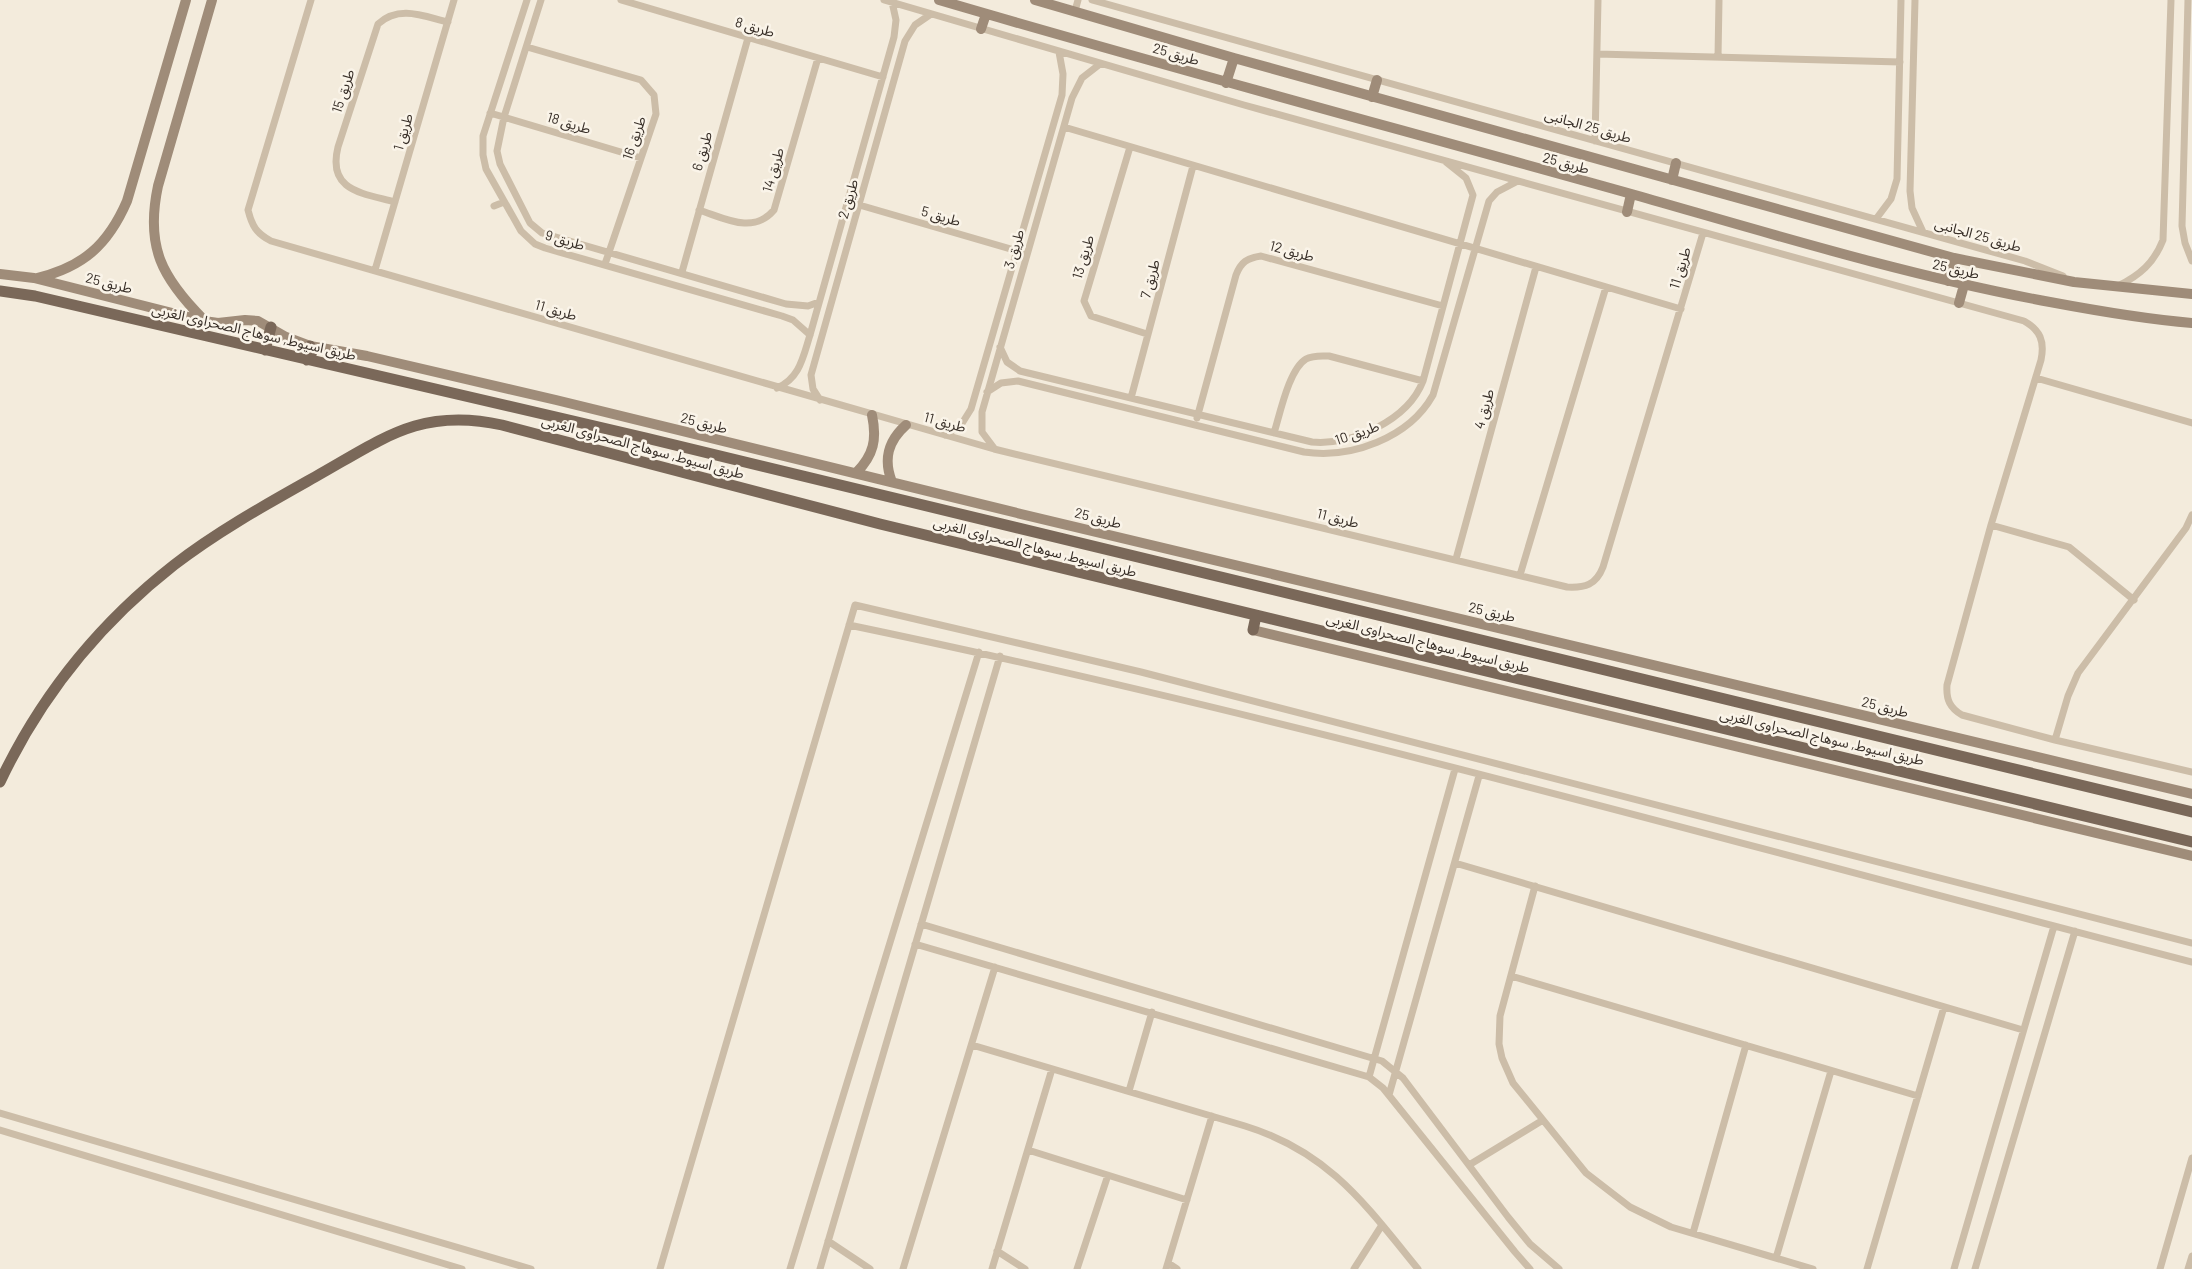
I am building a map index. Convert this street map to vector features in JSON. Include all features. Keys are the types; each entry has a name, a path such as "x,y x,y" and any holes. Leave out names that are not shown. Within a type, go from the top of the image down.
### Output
{"main road":[{"name":"طريق اسيوط, سوهاج الصحراوى الغربى","path":"0,291 35,296 646,438 2192,812"},
{"path":"265,350 271,327"},
{"path":"307,360 312,355 310,346"},
{"name":"طريق اسيوط, سوهاج الصحراوى الغربى","path":"0,782 22,739 57,685 100,633 149,586 206,542 254,511 388,436 427,421 452,418 477,419 502,425 880,524 2192,842"},
{"path":"1253,630 1256,616"}],"street":[{"path":"34,278 55,274 74,265 102,243 118,221 126,201 186,0"},
{"path":"204,321 173,286 162,268 153,228 158,186 212,0"},
{"name":"طريق 11","path":"311,0 248,210 251,224 258,235 271,241 994,449 1579,588 1590,585 1599,578 1703,233"},
{"name":"طريق 1","path":"374,270 454,0"},
{"name":"طريق 9","path":"527,0 483,136 482,155 486,169 521,232 535,244 782,316 798,323 810,335"},
{"name":"طريق 9","path":"541,0 498,139 498,158 530,224 542,233 682,272 786,304 808,306 819,302"},
{"name":"طريق 8","path":"621,0 883,76"},
{"path":"884,0 1100,64 1442,159 1517,182 2024,320 2034,327 2041,336 2044,348 1991,525 1947,685 1949,703 1954,710 1962,715 2055,740 2192,772"},
{"name":"طريق 25","path":"939,0 1226,83 1631,194 1837,253 1948,282 2125,316 2192,323"},
{"name":"طريق 25","path":"1035,0 1064,4 1074,11 1234,58 1954,258 2074,282 2115,288 2192,294"},
{"path":"1074,11 1078,0"},
{"name":"طريق 25 الجانبى","path":"1092,0 2032,263 2074,282"},
{"path":"1595,141 1598,0"},
{"path":"1718,57 1719,0"},
{"path":"1876,219 1891,199 1897,179 1901,0"},
{"path":"1915,0 1910,191 1912,208 1923,232"},
{"path":"2115,288 2147,268 2157,255 2163,240 2171,3 2164,0"},
{"path":"2188,0 2182,226 2185,243 2192,261"},
{"name":"طريق 2","path":"777,388 792,379 798,372 810,335 849,202 896,29 892,2"},
{"name":"طريق 15","path":"395,202 355,191 344,184 337,173 335,160 338,147 378,24 387,16 398,12 448,22"},
{"name":"طريق 2","path":"820,400 813,389 811,374 905,41 915,24 931,14"},
{"path":"981,29 986,14"},
{"name":"طريق 6","path":"682,272 748,38"},
{"name":"طريق 16","path":"527,47 641,80 654,95 656,114 605,264"},
{"name":"طريق 3","path":"944,435 961,426 971,409 1062,95 1063,74 1059,52"},
{"path":"1597,54 1900,62"},
{"name":"طريق 14","path":"699,210 751,224 768,217 774,210 818,58"},
{"path":"1226,83 1234,58"},
{"name":"طريق 3","path":"994,449 982,432 980,422 987,392 1076,87 1090,70 1100,64"},
{"path":"1372,96 1377,80"},
{"name":"طريق 18","path":"490,113 641,158"},
{"name":"طريق 11","path":"1064,127 1681,309"},
{"name":"طريق 13","path":"1130,147 1084,301 1091,316 1098,320 1148,334"},
{"name":"طريق 10","path":"1000,347 1007,362 1020,371 1274,434 1324,443 1351,439 1387,421 1404,409 1419,390 1471,205 1471,186 1466,178 1442,159"},
{"path":"1672,180 1676,163"},
{"name":"طريق 7","path":"1131,398 1193,166"},
{"name":"طريق 10","path":"987,392 1001,383 1018,381 1304,452 1323,454 1352,451 1399,430 1414,421 1425,409 1433,395 1489,201 1497,192 1517,182"},
{"path":"1627,212 1631,194"},
{"path":"494,206 504,202"},
{"name":"طريق 5","path":"849,202 1026,253"},
{"name":"طريق 12","path":"1195,426 1236,276 1240,265 1249,258 1261,256 1443,306"},
{"path":"1948,282 1954,258"},
{"name":"طريق 4","path":"1456,559 1536,267"},
{"name":"طريق 25","path":"0,274 34,278 204,321 232,323 245,320 258,322 271,327 286,337 310,346 367,356 556,400 2192,794"},
{"path":"1959,303 1964,285"},
{"path":"1520,575 1606,288"},
{"path":"1274,434 1292,377 1297,367 1306,359 1317,355 1329,356 1422,380"},
{"path":"2036,378 2192,423"},
{"path":"1419,390 1433,395"},
{"path":"856,473 872,453 875,440 872,415"},
{"path":"892,482 887,470 886,457 896,433 906,425"},
{"path":"1323,454 1324,443"},
{"path":"2055,740 2068,696 2078,673 2189,529 2192,515"},
{"path":"1991,525 2069,547 2134,600"},
{"path":"660,1269 854,605 1141,672 2192,943"},
{"path":"849,625 1000,656 1248,715 2192,962"},
{"path":"1253,630 2192,856"},
{"path":"790,1269 979,652"},
{"path":"820,1269 1000,656"},
{"path":"1369,1077 1454,769"},
{"path":"1389,1095 1480,776"},
{"path":"1455,863 2024,1030"},
{"path":"1535,886 1500,1016 1498,1030 1502,1058 1514,1083 1586,1173 1614,1197 1650,1218 1813,1269"},
{"path":"921,924 1374,1058 1396,1071 1530,1244 1557,1268"},
{"path":"1954,1269 2054,926"},
{"path":"1976,1269 2075,931"},
{"path":"916,944 1369,1077 1389,1095 1530,1269"},
{"path":"903,1269 995,967"},
{"path":"1511,976 1918,1096"},
{"path":"1867,1269 1944,1007"},
{"path":"1129,1092 1152,1012"},
{"path":"972,1045 1259,1130 1302,1150 1342,1180 1418,1269"},
{"path":"1693,1233 1746,1045"},
{"path":"992,1269 1052,1069"},
{"path":"1776,1258 1831,1070"},
{"path":"0,1113 531,1269"},
{"path":"1177,1269 1167,1266 1212,1116"},
{"path":"1469,1166 1543,1120"},
{"path":"0,1130 462,1269"},
{"path":"1028,1150 1187,1200"},
{"path":"2160,1269 2192,1158"},
{"path":"1077,1269 1108,1175"},
{"path":"1354,1269 1382,1225"},
{"path":"828,1241 870,1269"},
{"path":"997,1251 1025,1269"},
{"path":"2188,1269 2192,1256"}]}
